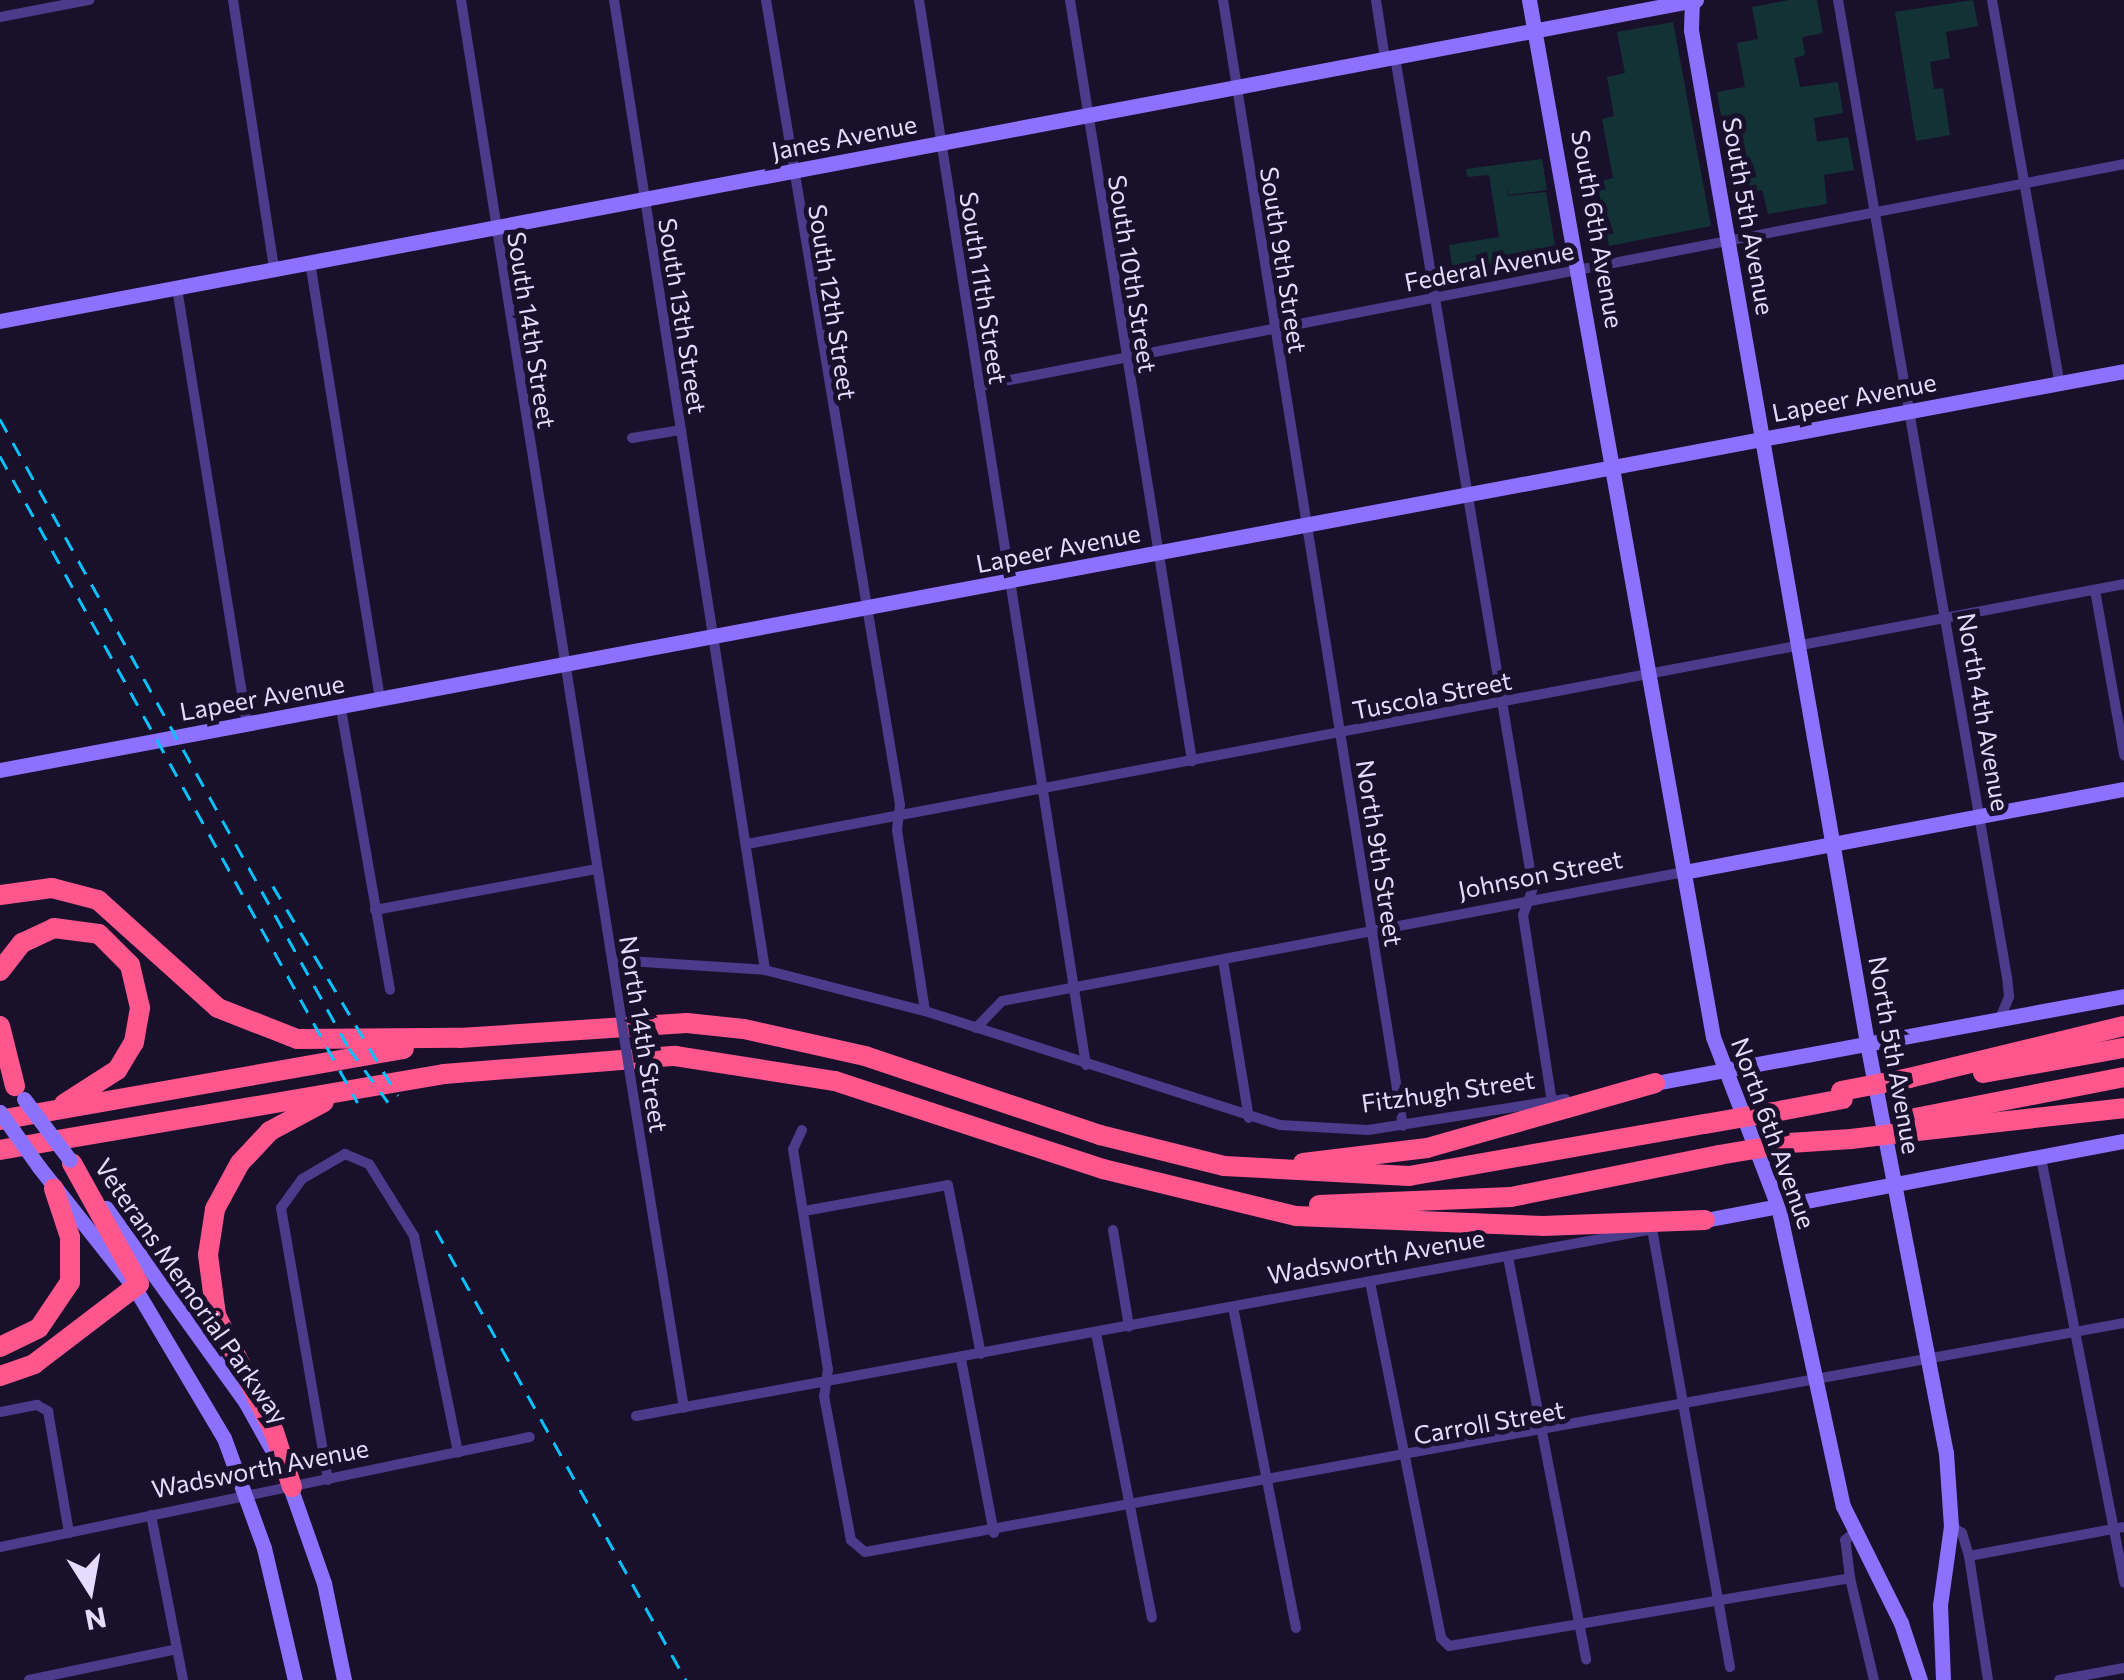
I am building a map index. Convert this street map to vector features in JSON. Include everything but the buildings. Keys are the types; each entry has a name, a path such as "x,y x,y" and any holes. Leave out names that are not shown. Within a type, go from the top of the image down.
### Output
{"highway":[{"path":"0,895 52,888 98,900 218,1008 267,1032 310,1040 460,1038 687,1023 764,1032 865,1056 1195,1159 1292,1175 1409,1176 1778,1112 1909,1082 2124,1048"},
{"path":"0,972 36,934 76,928 114,944 136,979 139,1026 125,1059 102,1082 53,1111"},
{"path":"0,1026 20,1093"},
{"path":"1909,1082 2124,1026"},
{"path":"0,1120 460,1038"},
{"path":"0,1150 350,1090 544,1062 733,1060 882,1093 1103,1169 1296,1216 1542,1226 1705,1220"},
{"path":"1222,1197 1438,1204 1916,1124 2124,1077"},
{"path":"1195,1159 1373,1159 1655,1082"},
{"path":"292,1487 274,1432 216,1316 209,1234 227,1185 252,1148 289,1118 350,1090"},
{"path":"1916,1124 2124,1108"},
{"path":"0,1376 34,1364 136,1290 137,1272 71,1162"},
{"path":"0,1348 39,1328 70,1282 70,1237 54,1189"}],"street":[{"path":"0,16 90,0"},
{"path":"233,0 274,269"},
{"name":"South 14th Street","path":"462,0 565,666"},
{"name":"South 13th Street","path":"614,0 765,970"},
{"name":"South 12th Street","path":"766,0 866,609 925,1011"},
{"name":"South 11th Street","path":"918,0 1086,1065"},
{"name":"South 10th Street","path":"1070,0 1192,761"},
{"name":"South 9th Street","path":"1223,0 1306,526"},
{"path":"1376,0 1436,297 1533,888 1523,914 1552,1102"},
{"name":"South 6th Avenue","path":"1529,0 1616,468"},
{"name":"Janes Avenue","path":"0,322 1693,0"},
{"name":"South 5th Avenue","path":"1693,0 1728,240 1764,440"},
{"name":"North 4th Avenue","path":"1838,0 1982,815 2008,988 2000,1018"},
{"path":"1992,0 2060,384"},
{"name":"Federal Avenue","path":"979,386 2124,164"},
{"path":"310,262 380,700"},
{"path":"177,288 246,725"},
{"name":"Lapeer Avenue","path":"0,770 1467,497 2124,370"},
{"path":"632,438 680,430"},
{"name":"North 5th Avenue","path":"1764,440 1892,1184 1950,1482 1950,1526 1940,1604 1943,1680"},
{"name":"North 6th Avenue","path":"1616,468 1722,1072 1778,1206 1853,1534 1901,1623 1920,1680"},
{"name":"North 9th Street","path":"1306,526 1403,1126"},
{"name":"Tuscola Street","path":"747,844 2124,584"},
{"path":"2095,590 2124,755"},
{"name":"North 14th Street","path":"565,666 684,1408"},
{"path":"341,708 390,990"},
{"name":"Johnson Street","path":"976,1028 1002,1001 2124,788"},
{"path":"375,910 597,869"},
{"name":"Fitzhugh Street","path":"612,960 765,970 925,1011 1249,1118 1322,1130 1403,1126 1552,1102 2124,996"},
{"path":"1223,960 1249,1118"},
{"name":"Veterans Memorial Parkway","path":"0,1062 246,1403 292,1487 324,1583 344,1680"},
{"name":"Veterans Memorial Parkway","path":"0,1112 54,1189 136,1290 193,1379 246,1497 295,1680"},
{"path":"802,1130 793,1149 828,1369 824,1382"},
{"name":"Wadsworth Avenue","path":"636,1416 2124,1141"},
{"path":"328,1480 281,1208 302,1179 335,1157 354,1154 369,1164 414,1236 458,1453"},
{"path":"2041,1158 2119,1528 2124,1583"},
{"path":"804,1211 948,1185 981,1354"},
{"path":"1652,1229 1679,1408 1730,1667"},
{"path":"1112,1230 1130,1326"},
{"path":"1508,1257 1586,1660"},
{"path":"1370,1282 1441,1638 1450,1646 1581,1628 1850,1578"},
{"path":"1233,1308 1296,1628"},
{"name":"Carroll Street","path":"824,1382 851,1540 860,1550 994,1534 2124,1324"},
{"path":"1096,1334 1152,1618"},
{"path":"960,1358 994,1534"},
{"path":"0,1412 44,1406 69,1533"},
{"name":"Wadsworth Avenue","path":"0,1547 530,1438"},
{"path":"151,1515 184,1680"},
{"path":"1950,1526 1962,1532 1969,1556 1988,1680"},
{"path":"1969,1556 2119,1528"},
{"path":"1853,1534 1846,1540 1850,1578 1874,1680"},
{"path":"29,1680 177,1649"},
{"path":"2059,1680 2124,1668"}],"green space":[{"path":"1817,0 1823,33 1802,37 1805,55 1794,58 1800,87 1838,82 1843,113 1814,118 1817,142 1848,137 1854,170 1824,175 1827,204 1768,214 1762,190 1735,195 1717,92 1745,87 1737,43 1758,39 1752,7"},
{"path":"1973,0 1978,26 1946,32 1950,58 1930,62 1934,89 1943,88 1950,135 1916,141 1895,12"},
{"path":"1673,22 1711,226 1609,246 1597,182 1613,178 1602,119 1614,116 1607,77 1625,73 1617,32"},
{"path":"1542,159 1547,190 1509,195 1507,184 1508,196 1546,192 1556,251 1453,271 1449,245 1499,237 1489,175 1467,177 1466,169"}],"railway":[{"path":"0,419 349,1048 388,1102"},
{"path":"0,456 358,1103"},
{"path":"273,886 398,1096"},
{"path":"436,1230 686,1680"}]}
